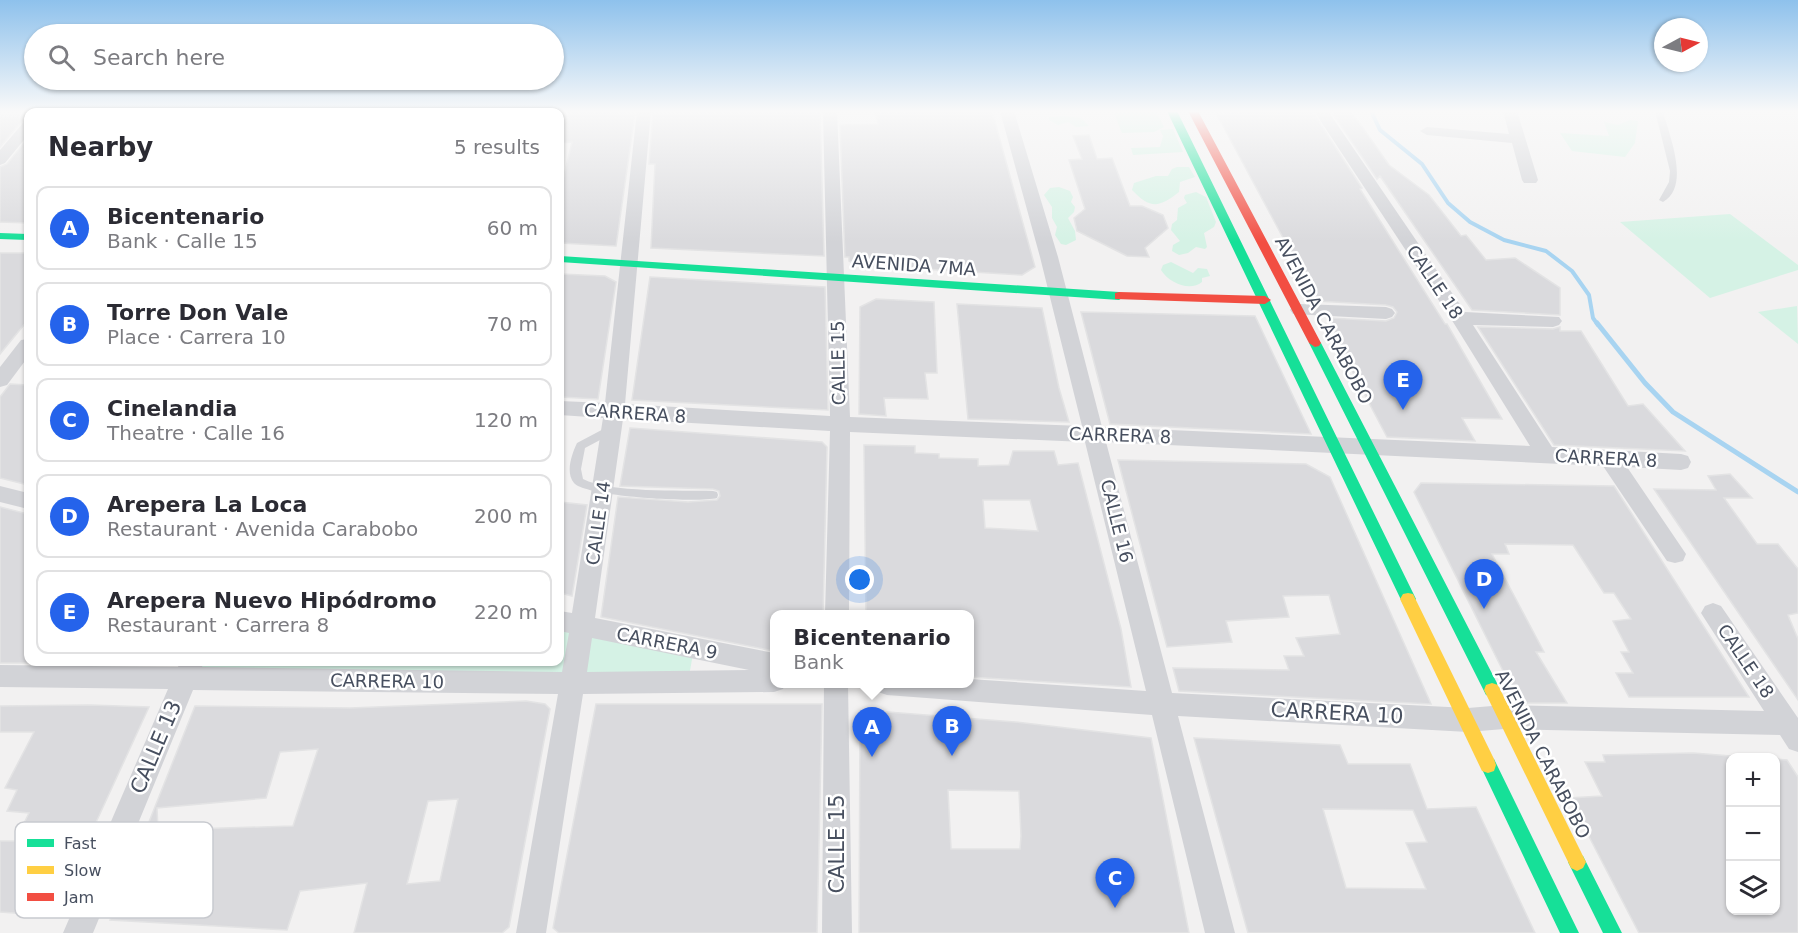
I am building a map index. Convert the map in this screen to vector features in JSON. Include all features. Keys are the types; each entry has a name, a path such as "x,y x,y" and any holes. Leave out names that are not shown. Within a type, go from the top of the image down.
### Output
{"main road":[{"path":"1193,155 1570,933"},
{"name":"AVENIDA CARABOBO","path":"1216,155 1370,447 1613,933"},
{"path":"0,236 24,237"},
{"name":"AVENIDA 7MA","path":"564,259 1057,293 1265,300"},
{"path":"1265,300 1286,287"}],"street":[{"name":"CALLE 14","path":"531,933 573,683 571,623 604,490 640,155"},
{"name":"CALLE 15","path":"832,155 840,424 837,610"},
{"name":"CALLE 16","path":"1021,155 1164,704 1220,933"},
{"name":"CALLE 18","path":"1350,155 1460,318 1546,455"},
{"path":"1522,155 1530,180"},
{"path":"1299,310 1386,313"},
{"path":"1460,318 1553,321"},
{"path":"0,380 19,356"},
{"name":"CARRERA 8","path":"564,409 613,421 840,424 1334,444 1681,462"},
{"path":"1609,459 1675,554"},
{"path":"0,494 24,500"},
{"name":"CALLE 18","path":"1713,613 1793,731"},
{"name":"CARRERA 9","path":"571,623 770,663"},
{"name":"CARRERA 10","path":"0,676 188,670 573,683 770,681"},
{"name":"CALLE 13","path":"124,822 188,670"},
{"name":"CALLE 15","path":"836,688 837,933"},
{"name":"CARRERA 10","path":"942,688 1164,704 1468,720 1504,717 1793,731"},
{"name":"CALLE 13","path":"78,933 84,918"}],"lane":[{"path":"1663,200 1673,182 1674,171 1670,155"},
{"path":"604,490 713,495"}],"green space":[{"path":"1603,155 1627,155 1625,157"},
{"path":"1189,167 1195,177 1180,182 1179,192 1166,201 1150,203 1144,201 1132,190 1134,183 1156,176 1168,176 1172,169"},
{"path":"1059,187 1070,191 1073,197 1071,202 1075,207 1074,212 1068,218 1075,231 1076,240 1066,245 1061,244 1055,235 1057,227 1052,218 1052,207 1044,195 1050,188"},
{"path":"1196,192 1206,197 1216,222 1214,227 1204,233 1207,247 1205,249 1196,247 1188,253 1179,255 1172,251 1173,245 1180,241 1171,230 1172,224 1177,220 1178,208 1187,203 1185,195"},
{"path":"1730,214 1798,265 1798,270 1710,298 1620,222"},
{"path":"1171,262 1193,273 1198,268 1207,269 1210,276 1202,278 1202,282 1197,285 1180,285 1169,279 1161,270 1163,265"},
{"path":"1797,306 1798,344 1758,312"},
{"path":"564,622 694,648 688,682 184,679 190,666 564,666"}],"building":[{"path":"15,155 24,155 24,223 0,222 0,167 7,164"},
{"path":"569,155 629,155 616,246 564,243 564,175"},
{"path":"650,155 821,155 824,256 651,248 655,164 649,164"},
{"path":"841,155 1004,155 1035,267 1022,275 857,265 849,261 849,257 845,257"},
{"path":"1080,155 1096,155 1097,159 1112,158 1130,206 1142,206 1163,215 1168,228 1145,248 1149,257 1127,256 1077,231 1074,218 1085,209 1069,160 1082,159"},
{"path":"1238,155 1340,155 1447,324 1502,419 1462,418 1475,441 1387,437 1350,367 1329,318 1386,321 1394,318 1397,312 1393,307 1386,305 1317,301"},
{"path":"1360,155 1382,155 1389,165 1429,195 1461,236 1466,235 1486,260 1515,258 1560,288 1560,315 1472,310 1380,176 1377,179"},
{"path":"0,253 24,253 24,325 0,354"},
{"path":"564,274 605,276 616,282 598,399 564,397"},
{"path":"650,277 825,287 828,410 632,400"},
{"path":"876,299 934,302 937,373 925,373 928,399 884,398 886,416 859,414 860,307"},
{"path":"957,304 1042,308 1059,388 1069,422 968,419"},
{"path":"1081,312 1255,316 1311,434 1110,424"},
{"path":"1478,327 1553,329 1560,327 1560,331 1581,331 1628,406 1643,404 1685,451 1554,445"},
{"path":"10,384 24,385 24,484 0,478 0,397"},
{"path":"630,428 822,442 827,447 823,610 770,610 770,650 601,617 618,497 688,502 717,500 720,496 719,491 713,489 620,486"},
{"path":"864,445 915,446 915,453 939,454 939,458 978,459 978,466 1009,465 1013,451 1054,451 1058,465 1078,463 1121,629 1131,687 974,677 974,610 866,610","holes":["983,500 1030,500 1038,531 985,528"]},
{"path":"1118,460 1306,464 1330,477 1431,704 1179,691 1173,668 1289,670 1284,656 1304,656 1296,638 1340,634 1329,595 1283,596 1289,617 1226,621 1232,642 1167,647"},
{"path":"1730,474 1752,498 1724,498 1757,544 1778,544 1798,569 1798,613 1788,615 1798,639 1798,700 1654,489 1716,490 1708,476"},
{"path":"1421,483 1614,486 1749,697 1629,697 1616,673 1633,673 1621,652 1629,652 1613,621 1631,619 1614,593 1604,593 1573,545 1505,544 1509,554 1492,554 1544,652 1536,652 1567,703 1519,703 1414,492"},
{"path":"564,502 587,505 572,596 564,594"},
{"path":"0,507 24,513 24,663 0,663"},
{"path":"526,701 545,704 550,709 509,927 502,933 354,933 367,883 300,891 287,930 110,920 111,918 213,918 213,828 293,826 318,749 280,752 266,798 157,808 158,822 149,822 195,706 350,708","holes":["458,799 440,881 407,884 428,801"]},
{"path":"596,704 822,704 817,933 559,933 553,928"},
{"path":"0,706 149,707 96,822 24,822 29,813 7,811 17,790 5,788 34,732 0,732"},
{"path":"878,713 1015,722 1151,738 1189,933 859,933 860,723","holes":["948,790 1019,791 1020,849 951,849"]},
{"path":"1194,738 1340,745 1348,764 1410,764 1427,809 1476,807 1535,933 1248,933","holes":["1323,809 1413,810 1427,842 1406,843 1426,889 1346,888"]},
{"path":"1693,753 1726,756 1726,915 1780,915 1780,759 1787,760 1798,777 1798,933 1639,933 1569,798 1602,796 1585,762 1605,762 1603,755"},
{"path":"0,841 15,841 15,913 0,912"}],"waterway":[{"path":"1410,155 1422,164 1448,203 1470,222 1504,240 1546,251 1572,271 1589,295 1593,318 1598,325"},
{"path":"1597,323 1645,383 1673,412 1798,492"}],"traffic: fast":[{"path":"1193,155 1408,599"},
{"path":"0,236 24,237"},
{"path":"564,259 1119,296"},
{"path":"1315,343 1492,690"},
{"path":"1488,765 1570,933"},
{"path":"1577,862 1613,933"}],"traffic: slow":[{"path":"1408,599 1488,765"},
{"path":"1492,690 1577,862"}],"traffic: jam":[{"path":"1216,155 1315,343"},
{"path":"1119,296 1265,300"}],"place":[{"name":"Arepera Nuevo Hipódromo","path":"1403,410"},
{"name":"Arepera La Loca","path":"1484,609"},
{"name":"Torre Don Vale","path":"952,756"},
{"name":"Bicentenario","path":"872,757"},
{"name":"Cinelandia","path":"1115,908"}]}
